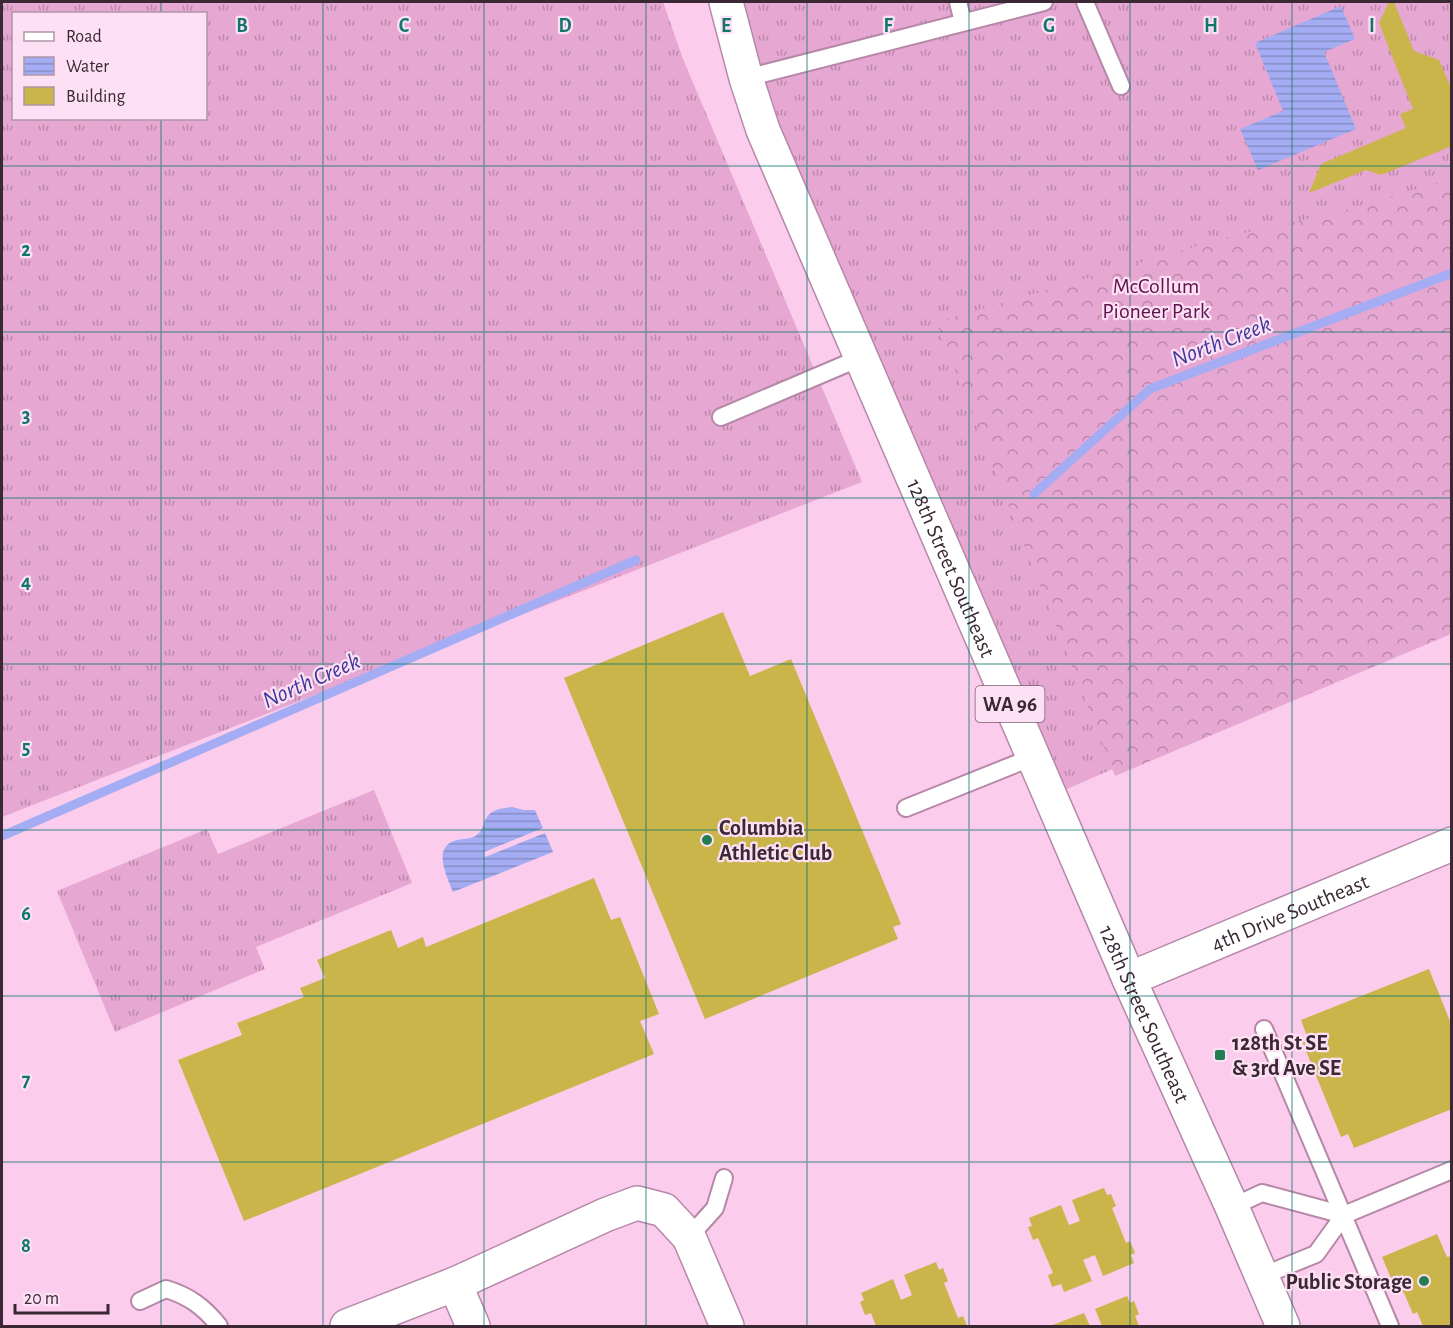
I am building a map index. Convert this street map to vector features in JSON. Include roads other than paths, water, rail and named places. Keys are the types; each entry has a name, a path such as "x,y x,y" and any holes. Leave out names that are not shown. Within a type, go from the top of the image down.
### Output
{"main road":[{"name":"128th Street Southeast","path":"726,2 746,78 763,130 1129,979 1283,1326"},
{"name":"4th Drive Southeast","path":"1129,979 1452,844"},
{"path":"347,1326 455,1284 605,1215 637,1203 664,1210 689,1237 727,1326"},
{"path":"455,1284 473,1326"}],"lane":[{"path":"958,2 963,22"},
{"path":"746,78 1044,2"},
{"path":"1085,2 1121,86"},
{"path":"721,417 860,358"},
{"path":"906,808 1033,757"},
{"path":"1264,1029 1390,1326"},
{"path":"1262,1276 1316,1254 1344,1215 1452,1170"},
{"path":"689,1237 715,1208 724,1178"},
{"path":"1232,1207 1262,1193 1344,1215"},
{"path":"140,1301 166,1289 184,1294 206,1310 219,1326"}],"water":[{"path":"1341,6 1355,39 1324,52 1356,129 1258,170 1240,129 1283,111 1255,43"},
{"path":"512,807 535,810 543,828 484,852 485,857 545,833 553,852 453,892 443,863 443,855 449,843 475,836 481,830 489,814 498,809"}],"waterway":[{"name":"North Creek","path":"1034,494 1150,389 1452,273"},
{"name":"North Creek","path":"2,836 636,560"}],"place":[{"name":"Columbia Athletic Club","path":"707,840"},
{"name":"128th St SE & 3rd Ave SE","path":"1220,1055"},
{"name":"Public Storage","path":"1424,1281"}],"park label":[{"name":"McCollum Pioneer Park","path":"1156,298"}]}
